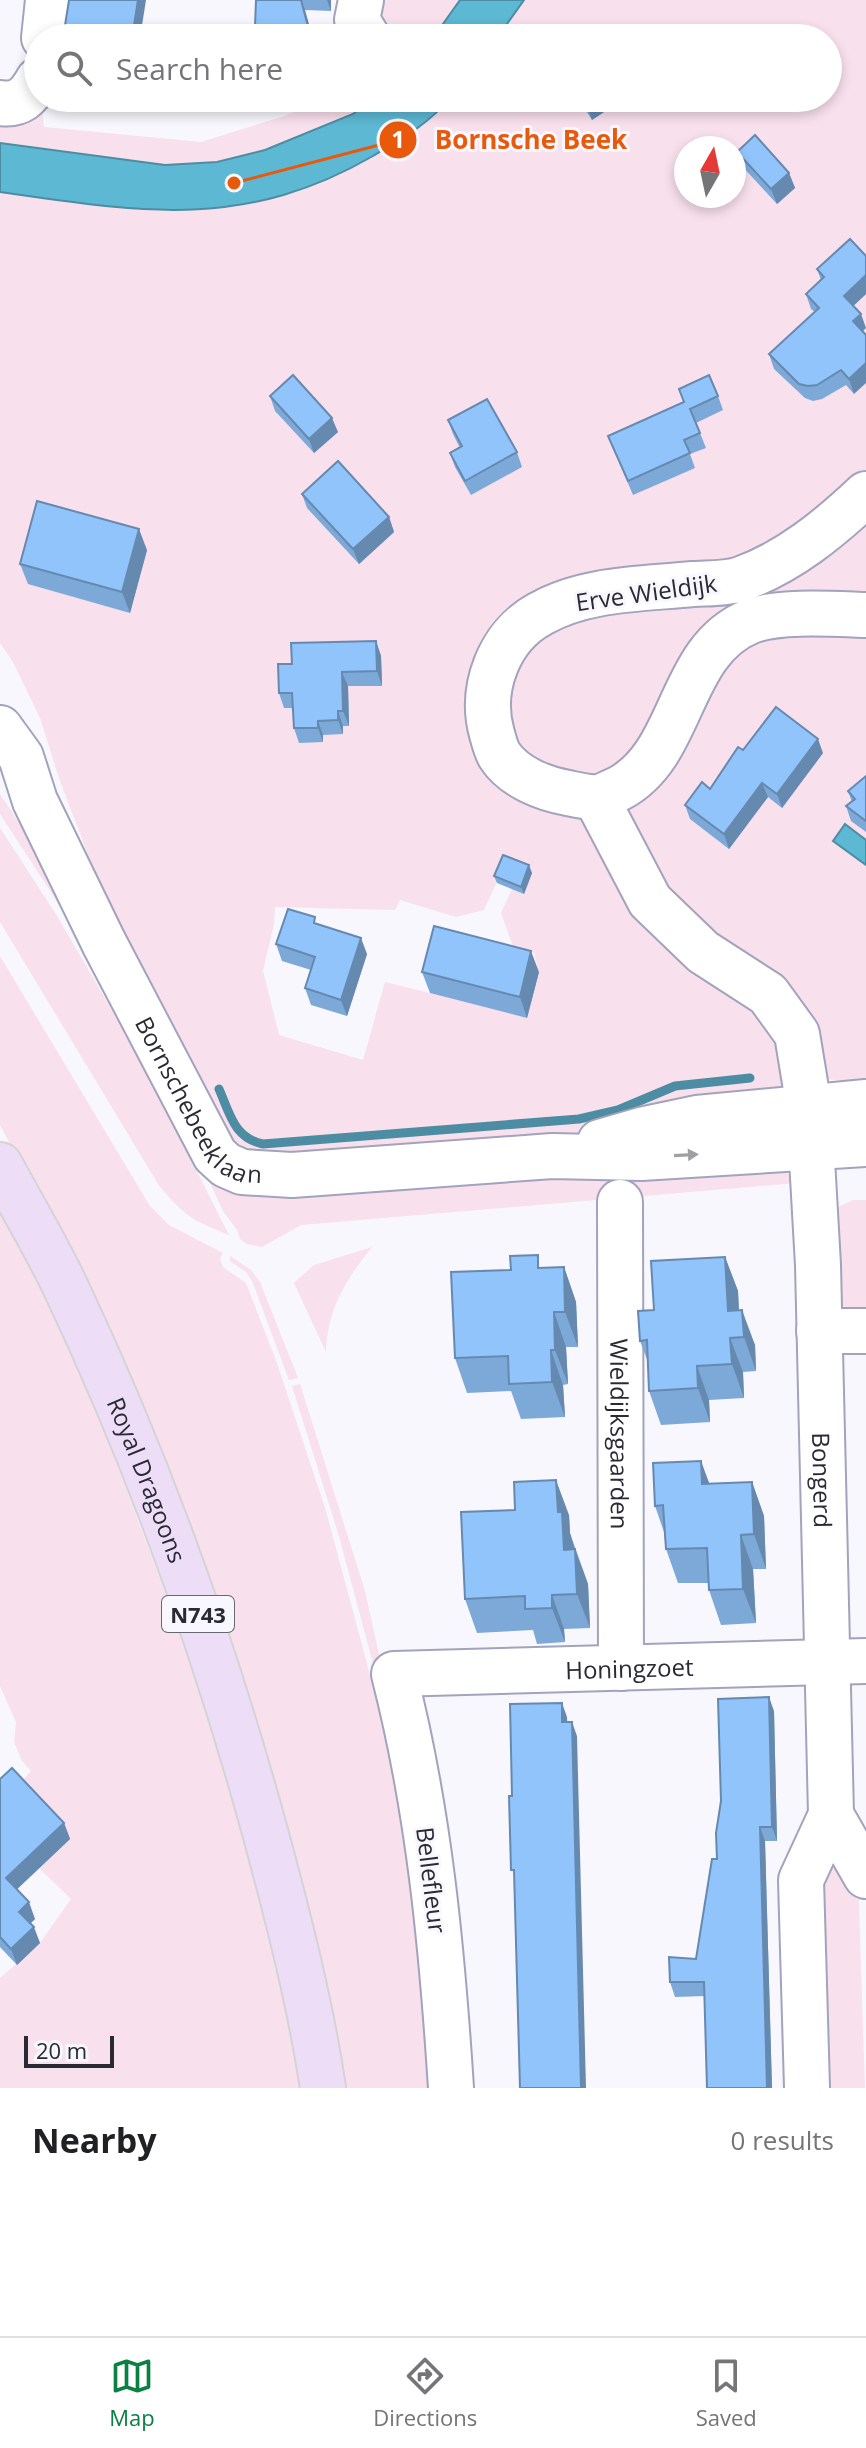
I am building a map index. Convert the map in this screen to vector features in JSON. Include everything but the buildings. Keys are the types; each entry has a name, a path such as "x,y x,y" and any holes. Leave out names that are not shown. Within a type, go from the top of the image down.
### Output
{"main road":[{"name":"Royal Dragoons","path":"0,1165 66,1287 133,1442 187,1581 234,1721 276,1873 323,2088"}],"street":[{"path":"45,24 48,0"},
{"path":"359,24 357,20 361,0"},
{"path":"0,103 24,99"},
{"name":"Erve Wieldijk","path":"596,798 554,791 524,777 498,754 489,724 489,682 513,634 557,604 599,594 739,580 778,562 816,538 866,494"},
{"name":"Erve Wieldijk","path":"739,580 752,621"},
{"path":"810,1127 797,1034 768,994 703,952 650,901 596,798 637,778 656,755 703,660 722,638 752,621 805,613 866,615"},
{"name":"Bornschebeeklaan","path":"0,728 21,757 17,789 104,943 215,1155 226,1165 242,1172 292,1175 552,1156 641,1158 810,1127 866,1102"},
{"name":"Bornschebeeklaan","path":"810,1127 866,1144"},
{"name":"Bongerd","path":"807,2088 801,1880 831,1815 846,1661 819,1331 810,1127"},
{"name":"Wieldijksgaarden","path":"620,1202 621,1668"},
{"path":"819,1331 866,1331"},
{"name":"Honingzoet","path":"394,1674 846,1661"},
{"name":"Bellefleur","path":"394,1674 416,1770 437,1906 451,2088"},
{"name":"Bongerd","path":"831,1815 866,1876"}],"shaded area":[{"path":"371,0 460,0 443,24 379,24"},
{"path":"524,0 866,0 866,1078 844,1081 827,1079 816,1064 790,1077 775,1095 578,1137 286,1168 234,1148 125,952 60,781 40,718 13,662 0,643 0,192 145,209 190,210 235,206 280,196 325,180 373,156 436,112 842,112 842,24 507,24","holes":["506,862 512,889 501,913 513,947 534,953 539,972 527,1017 385,982 363,1060 279,1035 263,971 275,907 395,910 400,900 456,917 484,910"]},
{"path":"0,109 43,115 44,127 201,142 293,112 356,112 265,150 217,162 165,165 0,143"},
{"path":"0,794 73,906 64,912 0,814"},
{"path":"0,828 57,916 137,1053 229,1235 190,1217 160,1187 0,922"},
{"path":"0,956 150,1206 169,1225 223,1253 220,1259 223,1267 246,1283 277,1363 326,1511 380,1712 392,1714 443,2088 335,2088 320,2000 19,1161 0,1125"},
{"path":"196,1153 210,1165 518,1175 783,1169 797,1183 301,1225 262,1247 246,1244 240,1239"},
{"path":"0,1198 38,1272 93,1400 202,1691 267,1909 303,2088 0,2088 0,1978 40,1943 71,1899 39,1868 18,1785 31,1771 22,1761 14,1742 16,1722 0,1686"},
{"path":"853,1200 866,1200 866,1320 843,1314 833,1301 833,1216 840,1206"},
{"path":"372,1247 354,1271 334,1309 326,1352 294,1283 314,1265"},
{"path":"230,1256 251,1270 260,1282 298,1378 289,1380 252,1281 246,1272 230,1261"},
{"path":"300,1384 365,1591 391,1709 384,1705 339,1536 292,1386"},
{"path":"826,1844 858,1876 865,2088 814,2088 807,1881"}],"water":[{"path":"460,0 524,0 507,24 443,24"},
{"path":"436,112 373,156 325,180 280,196 235,206 190,210 145,209 0,192 0,143 165,165 217,162 265,150 353,114"},
{"path":"845,824 866,840 866,865 833,841"}],"waterway":[{"path":"219,1089 239,1131 263,1144 579,1119 618,1110 675,1086 750,1078"}],"place":[{"name":"Bornsche Beek","path":"234,183"}]}
